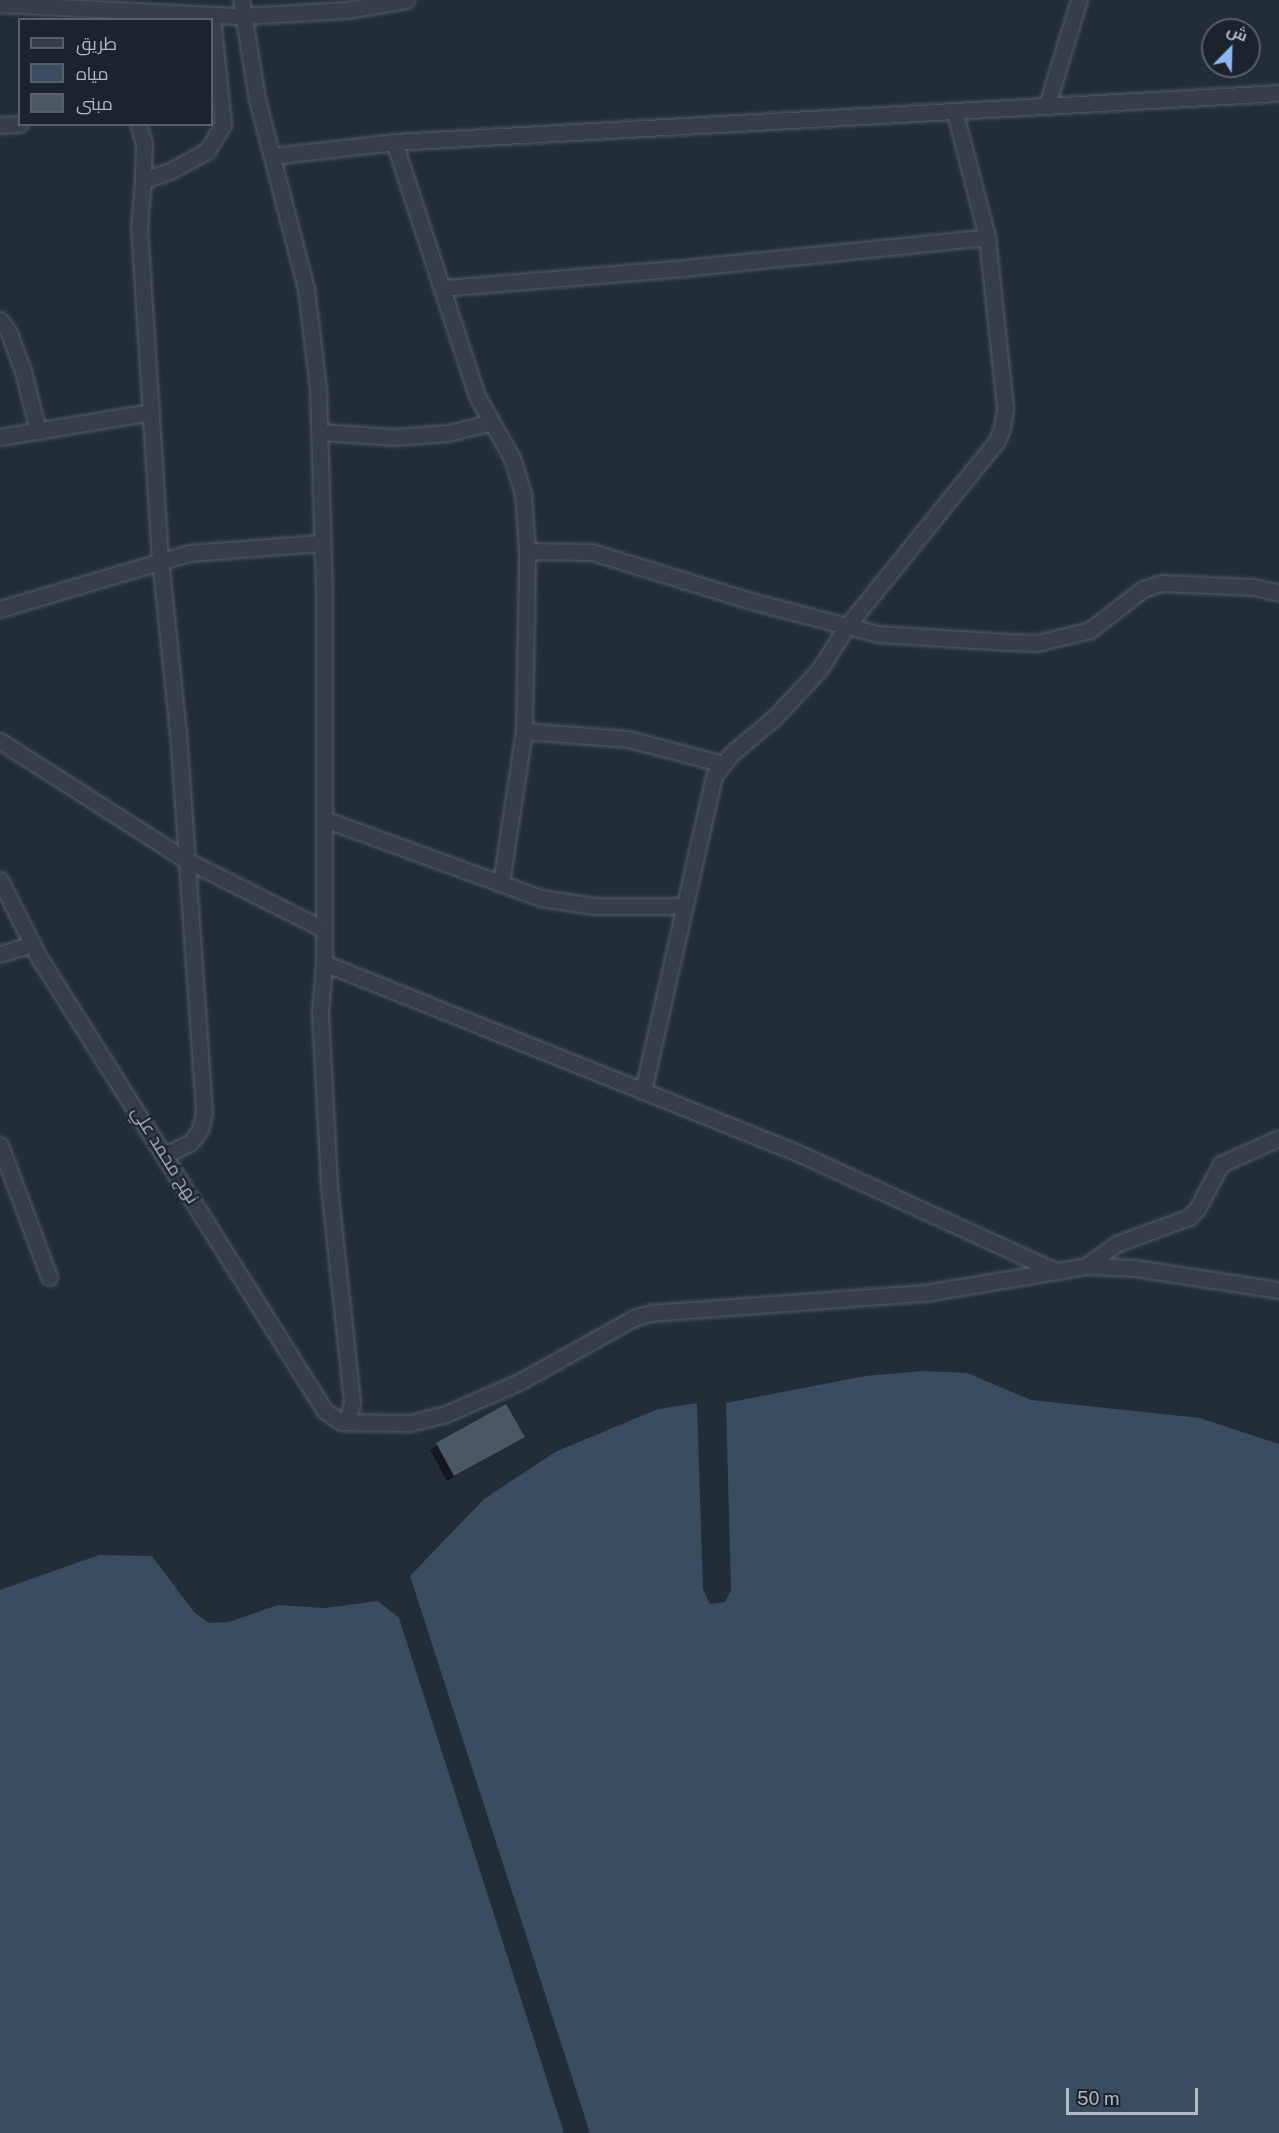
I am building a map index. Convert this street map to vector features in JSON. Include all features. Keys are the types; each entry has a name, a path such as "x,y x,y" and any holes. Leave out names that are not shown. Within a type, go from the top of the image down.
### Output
{"street":[{"path":"241,0 241,16 272,156 306,288 319,432 324,589 324,963 320,1013 324,1113 351,1403 344,1421 410,1423 446,1414 519,1382 634,1318 650,1313 925,1293 1086,1266 1135,1268 1279,1290"},
{"path":"0,4 51,3 212,17 347,10 406,0"},
{"path":"1047,105 1079,0"},
{"path":"143,180 168,172 207,151 223,124 213,27"},
{"path":"272,156 394,142 547,137 760,120 955,113 1047,105 1279,95"},
{"path":"643,1091 707,796 723,764 819,670 847,626 997,441 1002,428 1005,408 987,237 955,113"},
{"path":"0,125 18,124"},
{"path":"139,126 144,144 140,228 160,560 178,733 204,1112 200,1130 190,1143 165,1155"},
{"path":"394,142 489,423 513,458 523,493 527,551 524,731 501,883"},
{"path":"442,288 674,269 987,237"},
{"path":"0,320 9,333 23,371 38,431"},
{"path":"0,437 151,412"},
{"path":"319,432 395,437 448,433 489,423"},
{"path":"0,609 160,560 219,549 321,543"},
{"path":"527,551 592,552 878,634 1037,643 1090,630 1134,595 1162,583 1254,587 1279,593"},
{"path":"524,731 628,739 723,764"},
{"path":"0,741 186,860 323,929"},
{"path":"324,819 541,898 593,906 684,906"},
{"name":"نهج محمد علي","path":"0,880 32,944 325,1411 344,1421"},
{"path":"0,954 32,944"},
{"path":"324,963 798,1153 1056,1272"},
{"path":"1086,1266 1116,1244 1189,1217 1197,1209 1221,1164 1279,1138"},
{"path":"0,1145 49,1277"}],"water":[{"path":"923,1371 967,1373 1031,1400 1200,1418 1279,1444 1279,2133 590,2133 410,1576 484,1499 555,1452 658,1409 697,1403 703,1589 710,1604 725,1602 731,1590 726,1403 865,1376"},
{"path":"99,1555 152,1556 194,1612 209,1623 229,1622 278,1605 325,1608 378,1601 399,1618 564,2133 0,2133 0,1590"}],"building":[{"path":"506,1404 525,1437 454,1476 436,1443"}]}
